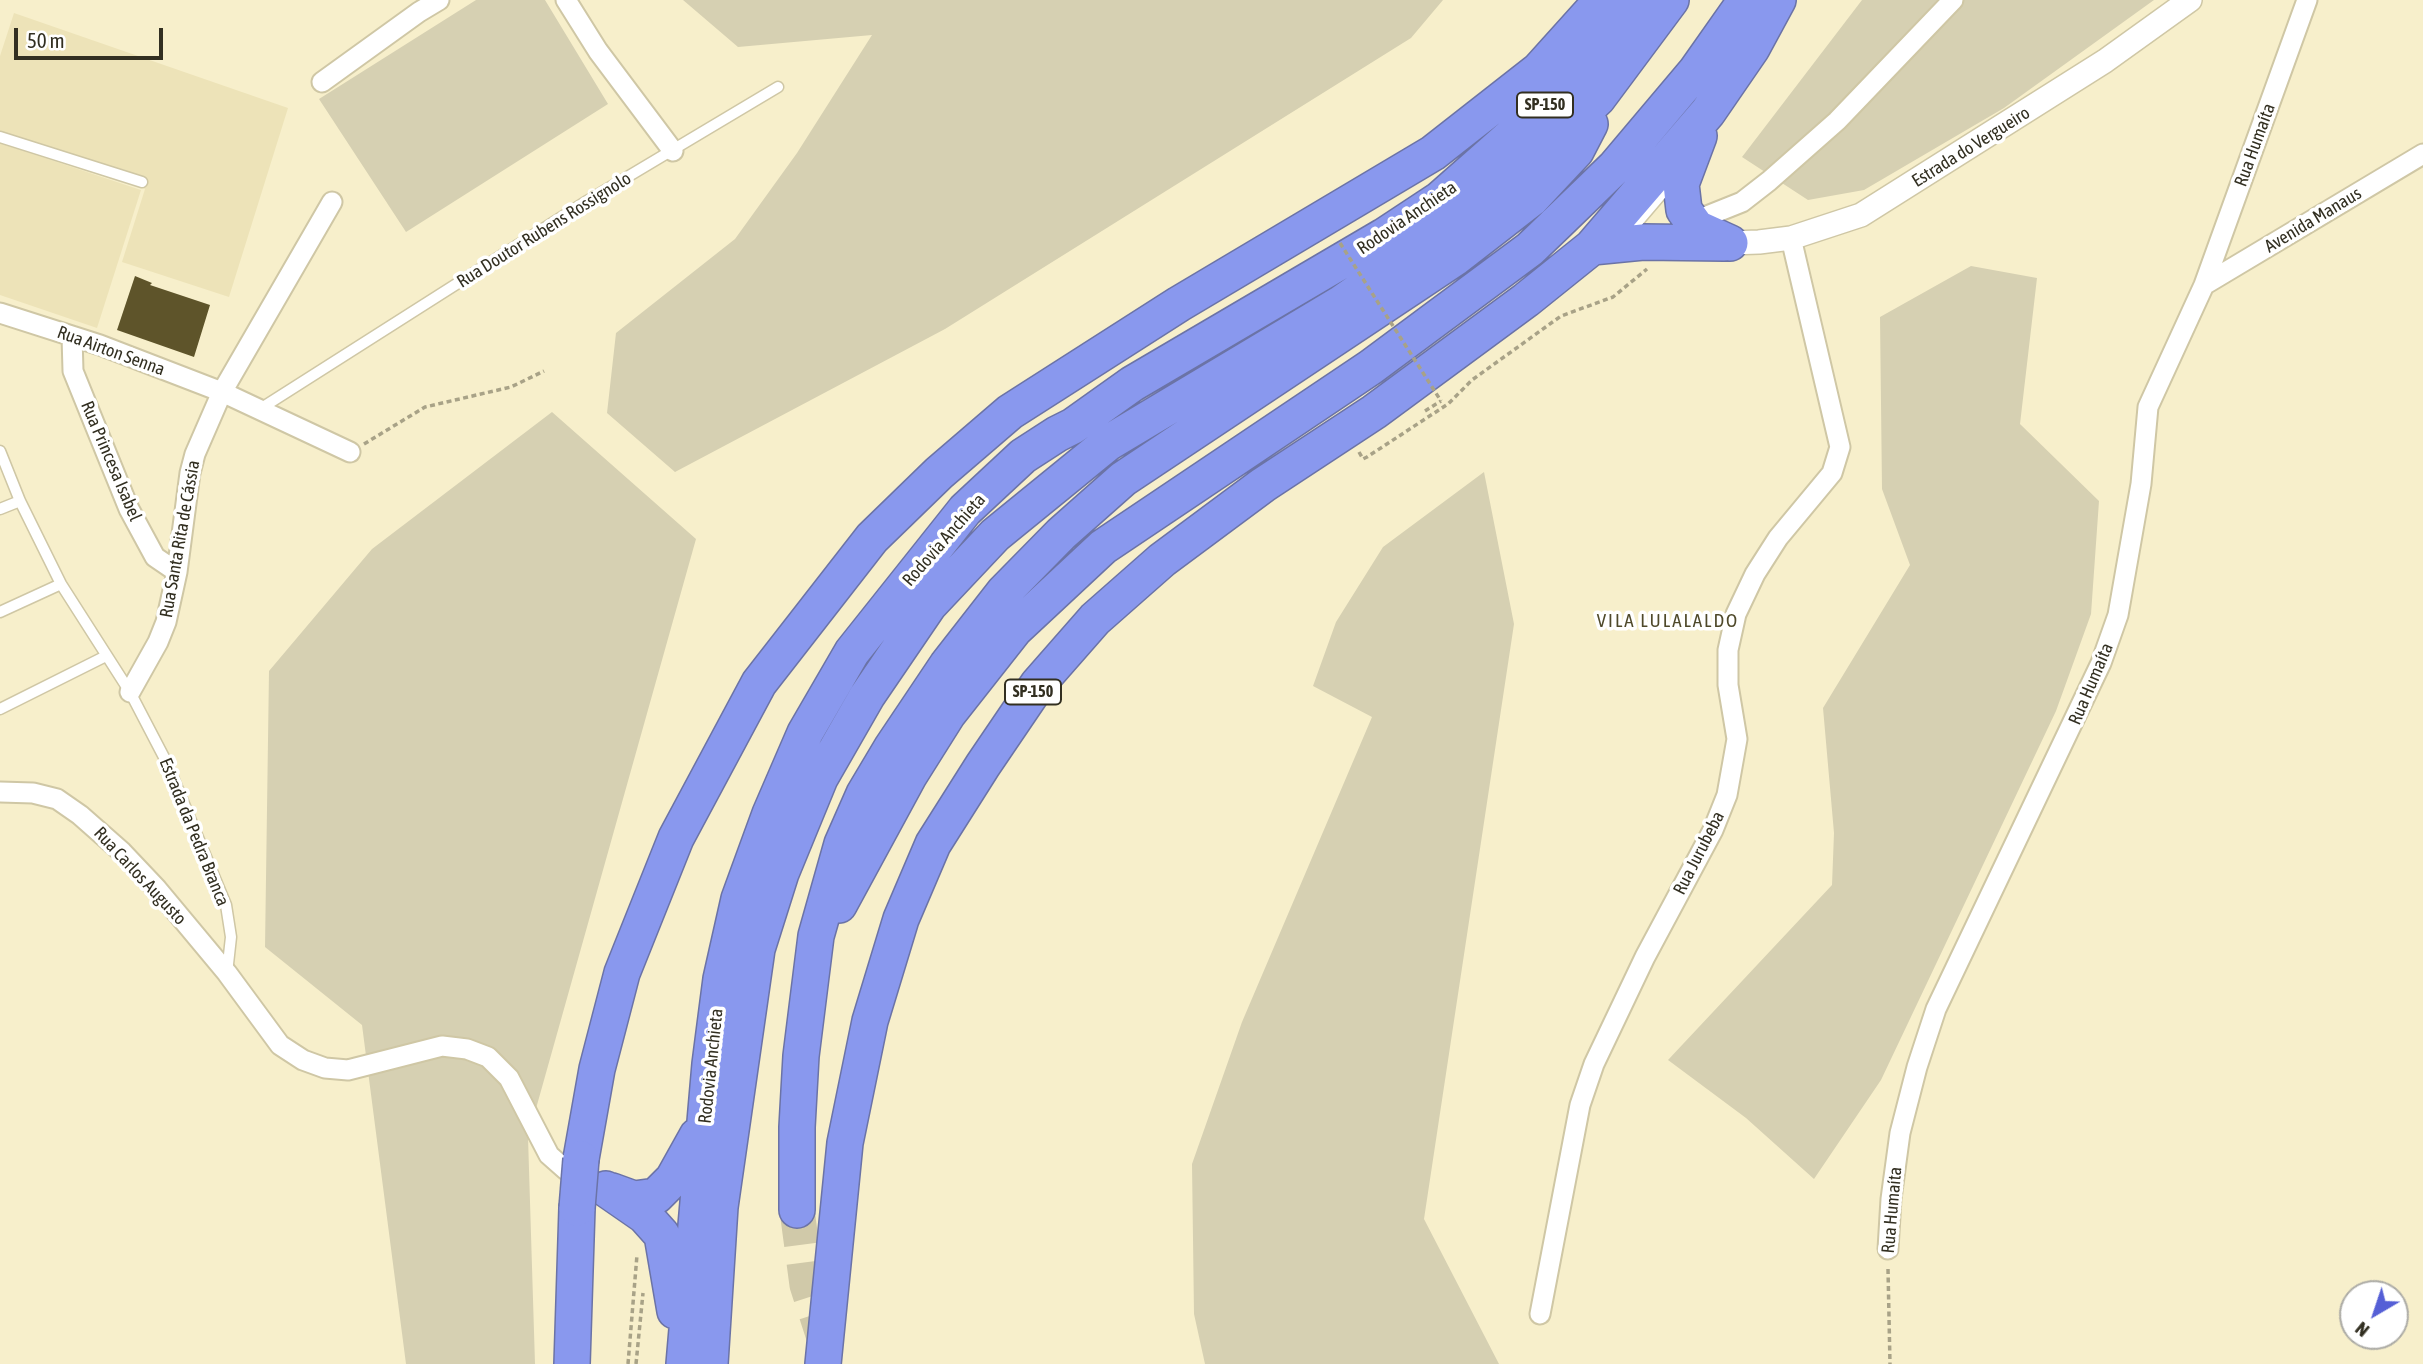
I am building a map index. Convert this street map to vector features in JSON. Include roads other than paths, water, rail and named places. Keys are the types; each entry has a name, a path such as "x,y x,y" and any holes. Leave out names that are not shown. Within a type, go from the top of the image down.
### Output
{"highway":[{"path":"572,1364 572,1295 582,1159 597,1069 622,973 676,838 759,683 872,538 939,473 1010,412 1180,304 1433,153 1539,70 1602,0"},
{"name":"Rodovia Anchieta","path":"683,1364 704,1124 721,979 739,899 804,733 852,652 965,510 1023,456 1073,426 1132,384 1384,236 1440,199 1535,115 1596,53 1639,0"},
{"name":"Rodovia Anchieta","path":"710,1364 720,1208 757,949 781,873 820,778 867,696 929,605 995,535 1108,443 1340,304 1515,177 1598,98 1671,0"},
{"path":"817,936 850,887 909,776 948,714 1015,629 1102,547 1371,367 1530,249 1615,167 1696,72 1746,0"},
{"name":"SP-150","path":"823,1364 845,1143 870,1021 901,919 933,844 1038,684 1095,619 1162,561 1263,485 1396,396 1526,300 1592,247 1708,112 1752,48 1779,0"},
{"path":"797,1210 797,1127 801,1056 817,936 842,844 864,794 947,665 1004,592 1061,534 1123,479 1382,309 1455,258 1531,199 1576,151 1594,114 1598,98"},
{"path":"1685,233 1681,184 1708,112"},
{"path":"1592,247 1635,243 1685,233 1730,243"},
{"path":"606,1189 634,1199 656,1196 673,1179 704,1124"},
{"path":"606,1189 645,1216 662,1234 683,1364"}],"street":[{"path":"321,82 418,12 439,0"},
{"path":"566,0 605,61 673,151"},
{"path":"1685,233 1742,202 1769,181 1837,121 1953,0"},
{"name":"Estrada do Vergueiro","path":"1730,243 1791,238 1861,215 2105,61 2190,0"},
{"name":"Rua Humaíta","path":"1888,1249 1891,1199 1900,1133 1936,1009 2101,663 2118,615 2141,484 2148,407 2204,285 2306,0"},
{"name":"Avenida Manaus","path":"2204,285 2423,154"},
{"name":"Rua Santa Rita de Cássia","path":"130,692 162,632 177,572 195,454 222,392 332,202"},
{"name":"Rua Jurubeba","path":"1540,1314 1580,1105 1594,1064 1645,957 1713,831 1727,795 1737,739 1728,685 1727,650 1736,614 1755,574 1778,538 1832,473 1840,447 1791,238"},
{"name":"Rua Airton Senna","path":"0,313 72,336 222,392 350,452"},
{"name":"Rua Princesa Isabel","path":"72,336 73,371 129,509 155,557 177,572"},
{"name":"Rua Carlos Augusto","path":"0,792 33,793 57,799 80,815 122,852 157,889 227,973"},
{"path":"227,973 281,1045 303,1060 325,1068 348,1070 442,1046 467,1049 488,1057 509,1078 550,1155 566,1170 606,1189"}],"lane":[{"name":"Rua Doutor Rubens Rossignolo","path":"259,410 576,208 778,88"},
{"path":"0,137 142,182"},
{"name":"Estrada da Pedra Branca","path":"0,451 20,501 61,584 130,692 167,763 226,905 231,937 227,973"},
{"path":"0,509 20,501"},
{"path":"0,612 61,584"},
{"path":"0,709 106,656"}],"tunnel":[{"path":"797,1210 807,1285 827,1347"}],"district":[{"name":"VILA LULALALDO","path":"1668,621"}]}
